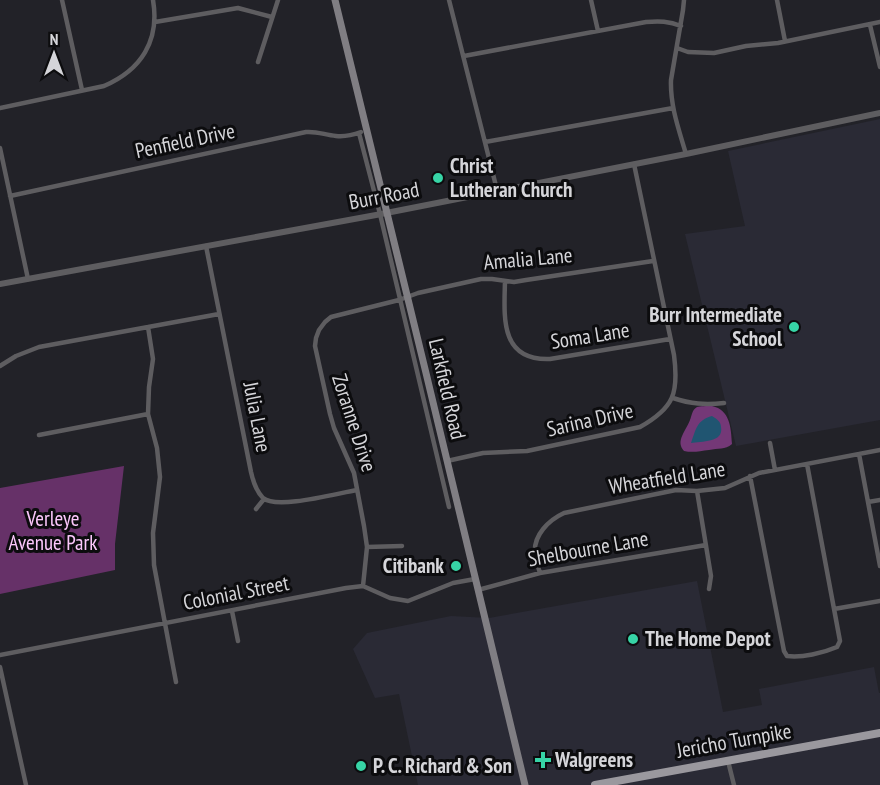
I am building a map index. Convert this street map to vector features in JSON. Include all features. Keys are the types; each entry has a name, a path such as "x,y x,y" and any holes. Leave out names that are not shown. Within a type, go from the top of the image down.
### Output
{"main road":[{"name":"Larkfield Road","path":"335,0 362,132 408,297 525,785"},
{"name":"Jericho Turnpike","path":"595,785 880,733"}],"street":[{"path":"62,0 82,90"},
{"path":"0,108 104,86 127,74 144,53 152,36 155,22 153,0"},
{"path":"258,62 278,0"},
{"path":"449,0 497,190"},
{"path":"591,0 598,31"},
{"path":"684,0 670,80 670,92 686,154"},
{"path":"777,0 785,41"},
{"path":"155,22 238,8 272,17"},
{"path":"464,56 655,22 681,26"},
{"path":"677,48 688,52 714,53 746,46 768,45 880,22"},
{"path":"870,25 880,67"},
{"path":"485,142 673,108"},
{"name":"Burr Road","path":"0,284 383,213 686,154 880,113"},
{"name":"Penfield Drive","path":"10,196 306,132 315,131 344,136 362,132"},
{"path":"0,148 28,279"},
{"path":"634,164 676,371 673,398 696,404 724,403"},
{"name":"Larkfield Road","path":"383,213 399,300 449,507"},
{"name":"Julia Lane","path":"206,246 251,472 254,483 264,499"},
{"name":"Amalia Lane","path":"408,297 481,279 526,280 653,261"},
{"name":"Soma Lane","path":"505,281 504,321 512,342 526,356 537,360 670,339"},
{"name":"Zoranne Drive","path":"363,586 367,547 354,472 334,428 316,355 316,338 325,322 331,318 408,297"},
{"path":"0,366 16,356 39,347 219,314"},
{"path":"148,327 153,359 148,414 159,463 153,533 154,565 176,682"},
{"name":"Sarina Drive","path":"447,461 483,453 527,451 640,427 653,420 673,398"},
{"path":"39,435 148,414"},
{"path":"770,443 775,470"},
{"name":"Wheatfield Lane","path":"540,573 535,545 547,524 564,513 676,490 697,491 725,488 750,476 880,450"},
{"path":"859,454 880,566"},
{"path":"750,476 784,651 788,656 795,657 816,653 837,647 840,641 807,464"},
{"path":"256,509 264,499 280,503 357,490"},
{"path":"697,491 711,576 709,589"},
{"path":"868,502 880,500"},
{"name":"Shelbourne Lane","path":"478,590 540,573 706,545"},
{"path":"367,547 402,546"},
{"path":"363,586 390,598 408,601 447,586 475,579"},
{"name":"Colonial Street","path":"0,656 363,586"},
{"path":"834,609 880,601"},
{"path":"232,610 238,641"},
{"path":"0,667 26,785"},
{"path":"728,761 734,785"}],"shaded area":[{"name":"Burr Intermediate School","path":"880,119 880,420 736,446 685,234 745,226 728,151"},
{"path":"712,406 726,415 732,444 727,447 696,452 684,451 681,440 693,411 697,407"},
{"path":"697,581 723,712 762,705 759,689 874,667 880,693 880,785 418,785 399,694 375,698 353,649 367,633 451,616 489,618"}],"green space":[{"name":"Verleye Avenue Park","path":"124,466 115,544 115,570 0,594 0,488"}],"water":[{"path":"712,416 720,424 719,436 711,440 691,443 700,423"}],"place":[{"name":"Christ Lutheran Church","path":"438,178"},
{"name":"Burr Intermediate School","path":"794,327"},
{"name":"Citibank","path":"456,566"},
{"name":"The Home Depot","path":"633,639"},
{"name":"Walgreens","path":"543,760"},
{"name":"P. C. Richard & Son","path":"361,766"}]}
